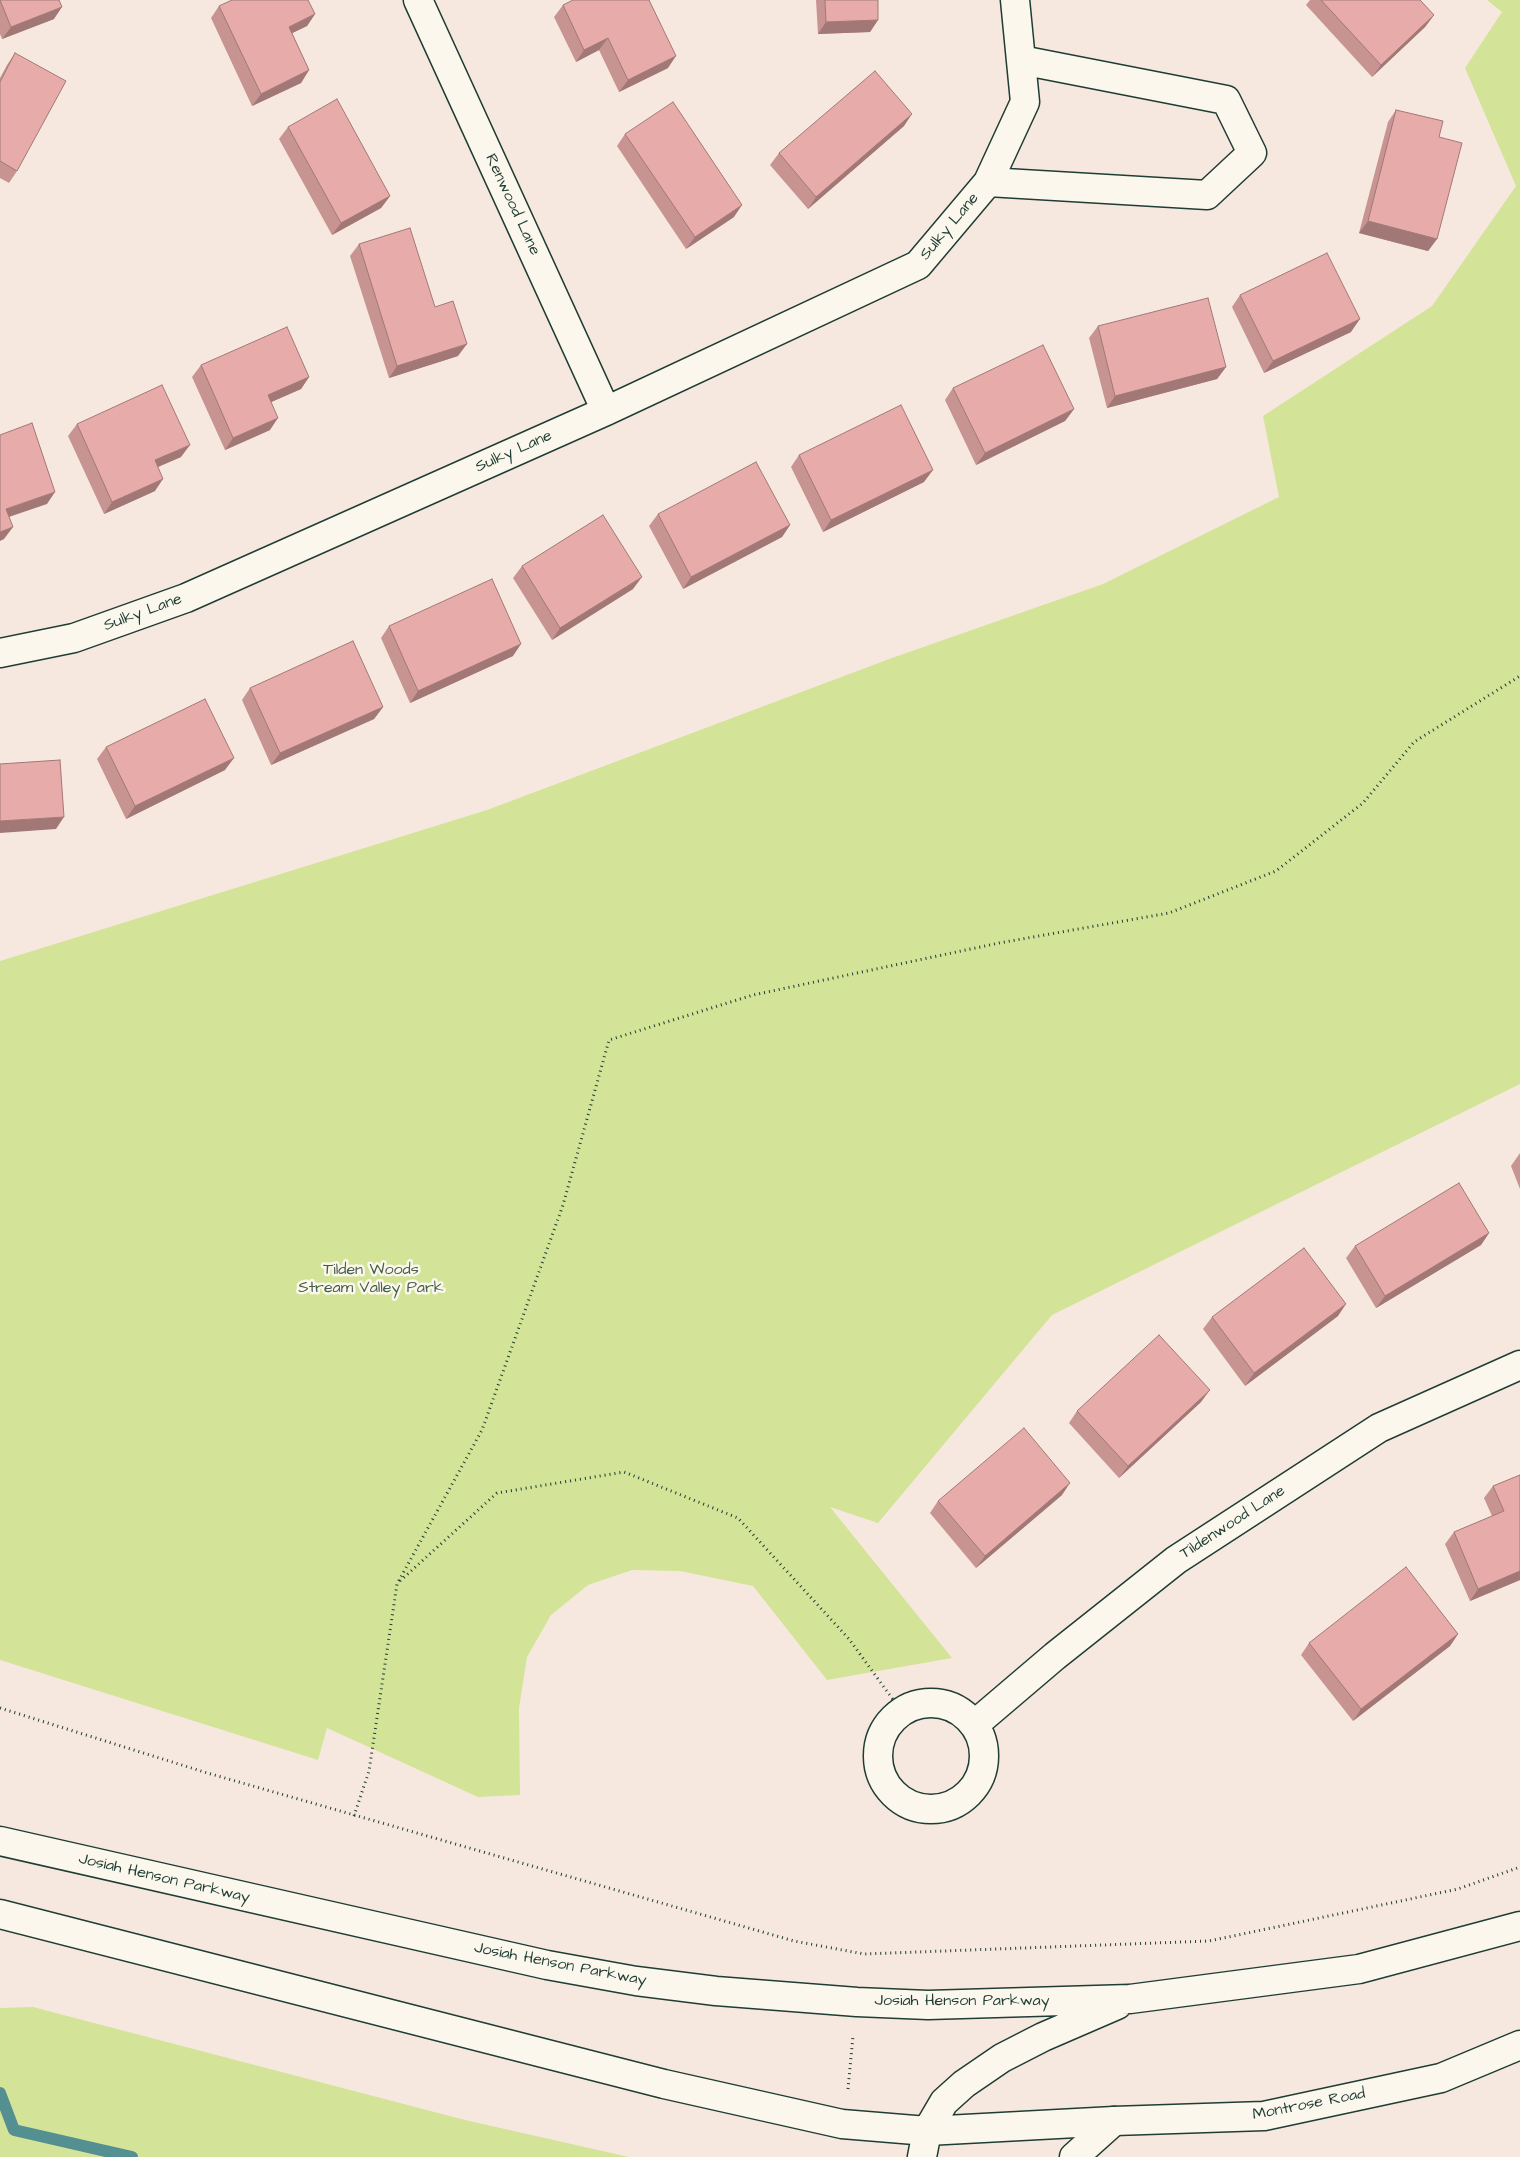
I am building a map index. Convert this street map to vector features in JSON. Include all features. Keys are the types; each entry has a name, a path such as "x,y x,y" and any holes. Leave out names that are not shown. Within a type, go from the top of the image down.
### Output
{"street":[{"name":"Renwood Lane","path":"418,0 606,411"},
{"name":"Sulky Lane","path":"0,653 74,638 186,598 606,411 918,265 988,182 1025,102 1015,0"},
{"name":"Sulky Lane","path":"988,182 1207,195 1252,153 1226,100 1021,60"},
{"name":"Tildenwood Lane","path":"974,1725 1055,1656 1184,1555 1378,1428 1520,1365"},
{"path":"925,1702 944,1704 961,1712 974,1725 982,1741 984,1760 980,1778 969,1794 954,1804 936,1810 918,1808 900,1800 887,1787 879,1770 877,1752 882,1734 892,1718 902,1712 925,1702"},
{"name":"Josiah Henson Parkway","path":"0,1841 442,1942 636,1981 787,1998 928,2005 1130,1999"},
{"path":"0,1914 664,2084 842,2124 927,2131 1114,2121"},
{"path":"922,2157 927,2131 944,2102 964,2084 1002,2058 1043,2037 1130,1999 1359,1969 1520,1926"},
{"name":"Montrose Road","path":"1114,2121 1264,2116 1441,2078 1520,2045"},
{"path":"1074,2157 1114,2121"}],"path":[{"path":"354,1816 369,1772 397,1584 482,1430 563,1205 609,1040 753,995 999,943 1169,913 1276,871 1363,803 1414,742 1520,676"},
{"path":"397,1584 497,1493 624,1472 738,1518 849,1639 902,1712"},
{"path":"0,1708 204,1772 354,1816 794,1941 864,1954 1210,1941 1458,1889 1520,1867"},
{"path":"847,2093 854,2028"}],"green space":[{"name":"Tilden Woods Stream Valley Park","path":"1487,0 1520,0 1520,1084 1052,1315 878,1523 830,1507 952,1658 827,1680 753,1586 680,1571 632,1570 588,1585 551,1615 527,1657 519,1708 520,1795 478,1797 327,1728 318,1760 0,1660 0,961 487,810 892,658 1103,584 1279,497 1263,416 1432,306 1516,186 1465,68 1502,12"},
{"path":"33,2007 465,2120 629,2157 0,2157 0,2008"}],"building":[{"path":"0,0 59,0 62,7 11,27"},
{"path":"232,0 308,0 315,14 289,27 309,70 261,94 219,6"},
{"path":"573,0 649,0 676,56 628,80 608,38 584,50 563,5"},
{"path":"825,0 878,0 878,20 826,22"},
{"path":"1321,0 1420,0 1434,15 1381,65"},
{"path":"15,53 66,81 17,171 0,161 0,82"},
{"path":"875,71 912,114 816,197 779,153"},
{"path":"337,99 390,196 341,223 288,127"},
{"path":"673,102 742,205 695,237 625,134"},
{"path":"1396,110 1443,121 1439,137 1462,143 1437,239 1368,221"},
{"path":"410,228 435,307 453,301 467,344 397,366 359,244"},
{"path":"1327,253 1360,319 1273,361 1240,295"},
{"path":"1208,298 1226,367 1115,396 1098,326"},
{"path":"287,327 309,377 268,395 278,418 233,438 201,365"},
{"path":"1043,345 1074,409 985,453 953,388"},
{"path":"162,385 190,445 155,460 163,479 112,502 77,424"},
{"path":"901,405 933,470 831,520 799,455"},
{"path":"32,423 55,492 6,509 13,527 0,532 0,435"},
{"path":"756,462 790,525 691,577 658,514"},
{"path":"603,515 642,577 560,628 522,566"},
{"path":"492,579 521,644 418,691 389,626"},
{"path":"353,641 383,707 280,753 250,688"},
{"path":"205,699 234,758 135,806 106,747"},
{"path":"60,760 64,817 0,821 0,764"},
{"path":"1459,1183 1489,1233 1385,1296 1355,1246"},
{"path":"1304,1248 1346,1304 1254,1373 1212,1317"},
{"path":"1159,1335 1210,1390 1128,1466 1077,1411"},
{"path":"1024,1428 1070,1483 985,1556 938,1501"},
{"path":"1520,1475 1520,1571 1478,1589 1454,1532 1504,1511 1493,1486"},
{"path":"1406,1567 1458,1634 1361,1709 1309,1643"}],"waterway":[{"path":"0,2093 14,2130 132,2157"}]}
